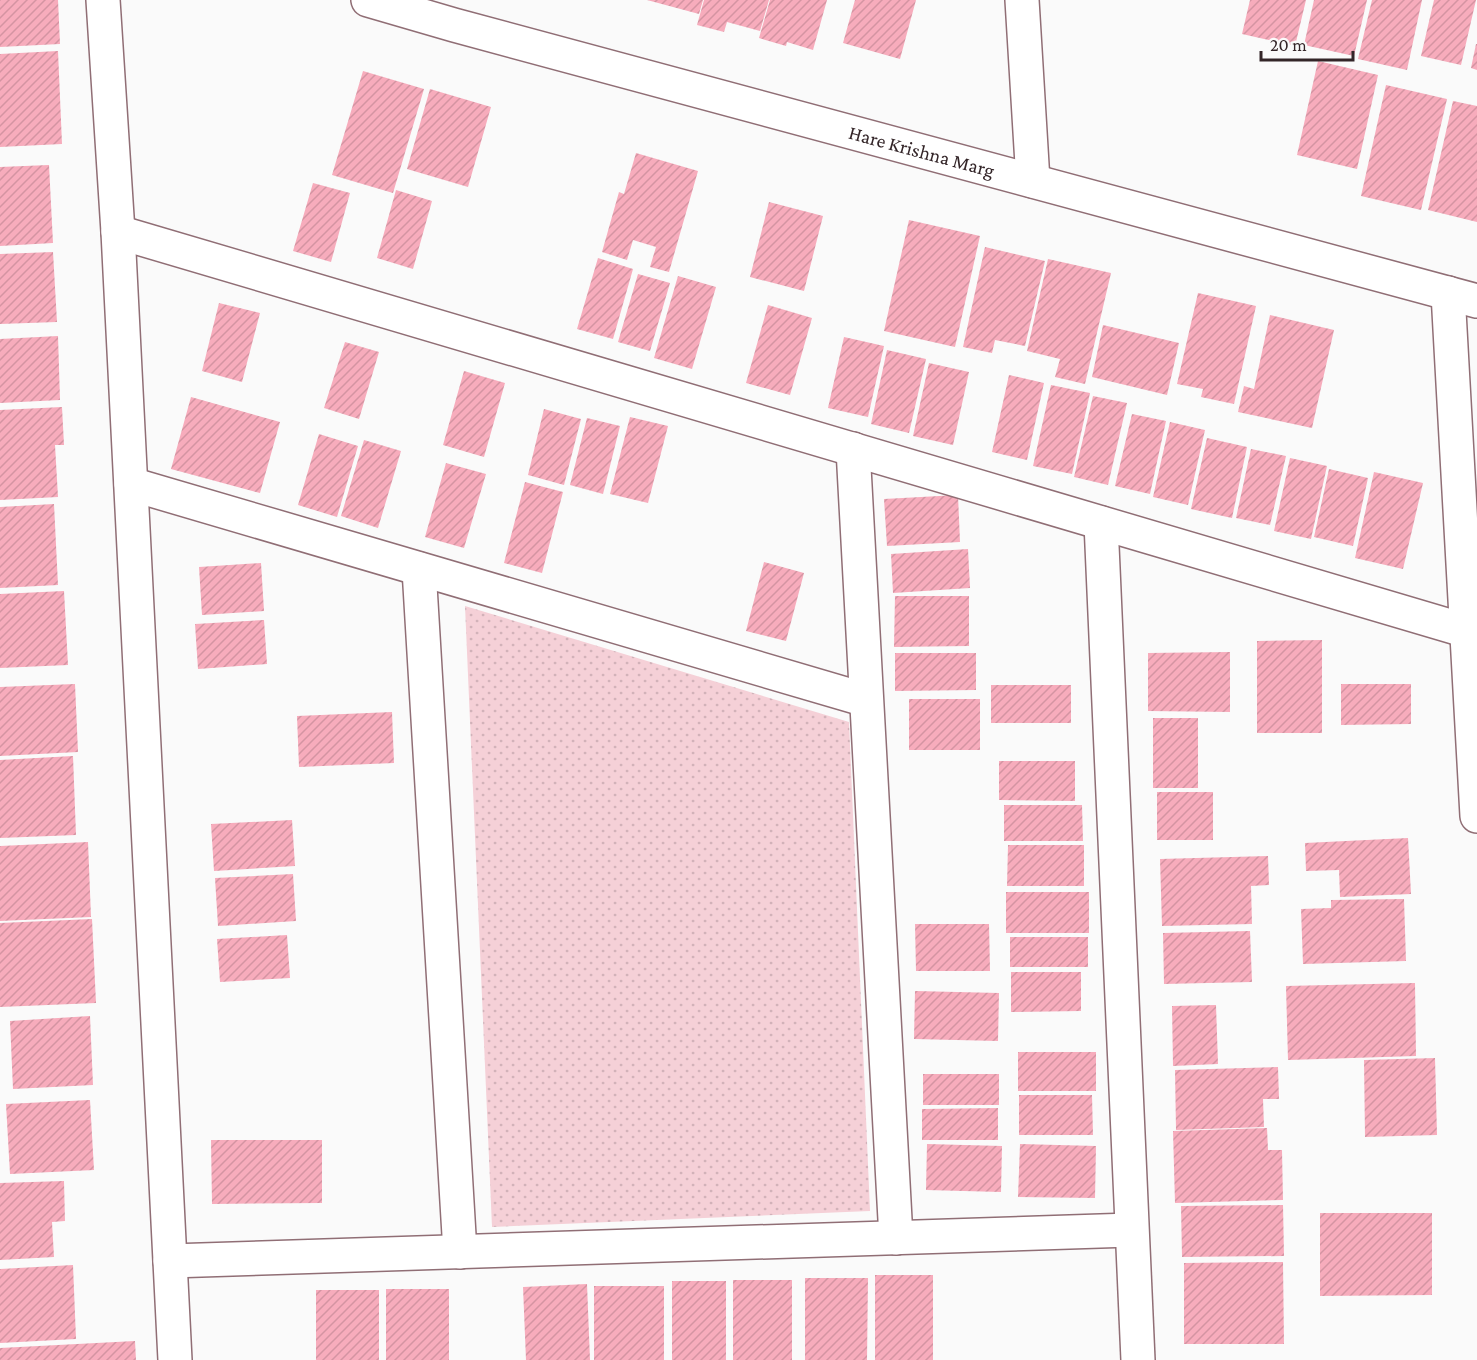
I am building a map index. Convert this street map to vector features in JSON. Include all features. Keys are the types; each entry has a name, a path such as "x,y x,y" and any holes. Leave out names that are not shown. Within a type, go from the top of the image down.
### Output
{"street":[{"path":"103,0 118,232 175,1360"},
{"name":"Hare Krishna Marg","path":"368,0 1462,297"},
{"path":"1023,0 1033,181"},
{"path":"118,232 1467,631"},
{"path":"1462,297 1467,631 1477,816"},
{"path":"852,449 896,1238"},
{"path":"131,484 866,700"},
{"path":"1101,523 1138,1360"},
{"path":"419,569 460,1252"},
{"path":"170,1261 1131,1230"}],"shaded area":[{"path":"465,606 849,722 870,1211 492,1227"}],"building":[{"path":"0,0 58,0 60,44 0,47"},
{"path":"647,0 703,0 699,14"},
{"path":"704,0 769,0 760,31 727,22 724,32 697,25"},
{"path":"770,0 827,0 813,50 787,42 786,46 759,38"},
{"path":"855,0 916,0 900,59 843,43"},
{"path":"1250,0 1306,0 1295,46 1242,34"},
{"path":"1314,0 1367,0 1354,56 1304,45"},
{"path":"1372,0 1422,0 1407,70 1358,59"},
{"path":"1434,0 1476,0 1461,65 1421,56"},
{"path":"1477,44 1477,70 1471,68"},
{"path":"58,51 62,144 0,147 0,54"},
{"path":"1318,61 1378,75 1357,169 1297,155"},
{"path":"363,71 424,89 393,193 332,175"},
{"path":"1386,85 1447,99 1421,210 1361,196"},
{"path":"430,89 491,107 468,187 407,169"},
{"path":"1453,101 1477,106 1477,222 1428,210"},
{"path":"636,153 698,171 669,272 650,267 656,247 633,240 627,260 602,252 619,192 624,194"},
{"path":"49,165 53,243 0,246 0,167"},
{"path":"313,183 350,193 331,262 293,251"},
{"path":"396,190 432,201 413,269 377,258"},
{"path":"769,202 823,216 804,291 750,277"},
{"path":"909,220 980,236 955,347 884,331"},
{"path":"985,247 1045,261 1025,346 995,340 992,353 963,347"},
{"path":"53,252 57,322 0,324 0,254"},
{"path":"598,258 633,269 613,339 577,329"},
{"path":"1048,259 1111,273 1085,384 1055,377 1060,359 1027,351"},
{"path":"638,274 670,283 650,351 618,342"},
{"path":"678,276 716,287 692,369 654,358"},
{"path":"1198,293 1256,306 1234,404 1201,397 1203,389 1177,384"},
{"path":"219,303 260,313 242,382 202,371"},
{"path":"768,305 812,318 790,395 746,383"},
{"path":"1270,315 1334,330 1312,428 1238,412 1244,386 1254,389"},
{"path":"1103,325 1179,343 1167,395 1092,377"},
{"path":"58,336 60,400 0,403 0,339"},
{"path":"844,337 884,346 868,417 828,408"},
{"path":"345,342 379,352 359,419 324,408"},
{"path":"887,350 926,359 909,433 871,424"},
{"path":"929,363 969,372 953,445 913,436"},
{"path":"464,371 505,383 484,457 443,445"},
{"path":"1009,375 1044,383 1027,460 992,452"},
{"path":"1051,385 1090,393 1072,474 1033,466"},
{"path":"1093,396 1127,403 1108,485 1074,477"},
{"path":"191,397 280,422 260,493 171,469"},
{"path":"62,407 64,445 55,445 58,497 0,500 0,410"},
{"path":"544,409 581,419 564,485 528,475"},
{"path":"1132,414 1166,421 1150,494 1115,486"},
{"path":"630,417 668,426 648,503 610,494"},
{"path":"587,418 620,426 603,494 570,485"},
{"path":"1170,422 1205,430 1188,505 1153,497"},
{"path":"319,434 358,446 337,517 298,505"},
{"path":"1207,438 1247,447 1232,518 1191,509"},
{"path":"364,440 401,451 378,528 341,516"},
{"path":"1251,449 1286,456 1270,525 1236,518"},
{"path":"1290,458 1327,466 1311,539 1274,531"},
{"path":"446,463 486,474 464,548 425,537"},
{"path":"1329,469 1368,478 1353,546 1314,537"},
{"path":"1374,472 1423,483 1403,569 1355,558"},
{"path":"525,482 563,492 542,573 504,563"},
{"path":"958,495 960,542 887,546 884,499"},
{"path":"54,504 58,585 0,588 0,507"},
{"path":"968,549 970,588 893,593 891,554"},
{"path":"764,562 804,573 786,641 746,631"},
{"path":"261,563 264,611 202,615 199,567"},
{"path":"64,591 68,665 0,668 0,594"},
{"path":"895,596 969,596 969,646 894,647"},
{"path":"264,620 267,664 198,669 195,624"},
{"path":"1322,640 1322,733 1257,733 1257,641"},
{"path":"1230,652 1230,712 1148,711 1148,653"},
{"path":"895,653 976,653 976,690 895,691"},
{"path":"75,684 78,752 0,756 0,687"},
{"path":"1341,684 1411,684 1411,724 1341,725"},
{"path":"991,685 1071,685 1071,723 991,723"},
{"path":"909,699 980,699 980,750 909,750"},
{"path":"392,712 394,763 299,767 297,716"},
{"path":"1153,718 1198,718 1198,788 1153,788"},
{"path":"73,756 76,835 0,838 0,760"},
{"path":"999,761 1075,761 1075,801 999,800"},
{"path":"1157,792 1213,792 1213,840 1157,840"},
{"path":"1004,805 1082,805 1083,841 1004,841"},
{"path":"292,820 295,866 214,871 211,824"},
{"path":"1408,838 1411,894 1340,897 1339,870 1306,871 1305,843"},
{"path":"88,842 91,917 0,921 0,846"},
{"path":"1008,845 1084,845 1084,886 1007,886"},
{"path":"1268,856 1269,885 1251,886 1252,924 1162,926 1160,859"},
{"path":"293,874 296,921 218,926 215,878"},
{"path":"1006,892 1089,892 1089,933 1006,933"},
{"path":"1404,899 1406,961 1303,964 1301,909 1331,908 1331,900"},
{"path":"92,919 96,1003 0,1007 0,923"},
{"path":"915,924 989,924 990,971 916,971"},
{"path":"1250,931 1252,982 1164,984 1163,933"},
{"path":"287,935 290,978 220,982 217,939"},
{"path":"1010,937 1088,937 1088,967 1010,967"},
{"path":"1011,972 1081,972 1081,1011 1011,1012"},
{"path":"1415,983 1416,1056 1288,1060 1286,986"},
{"path":"915,991 999,993 998,1041 914,1039"},
{"path":"1216,1005 1218,1064 1173,1066 1172,1006"},
{"path":"90,1016 93,1085 13,1089 10,1021"},
{"path":"1018,1052 1096,1052 1096,1091 1018,1091"},
{"path":"1435,1058 1437,1135 1365,1137 1364,1060"},
{"path":"1278,1067 1279,1099 1263,1099 1264,1127 1176,1130 1175,1070"},
{"path":"923,1074 999,1074 999,1105 923,1105"},
{"path":"1019,1095 1092,1095 1093,1135 1019,1135"},
{"path":"90,1100 94,1170 10,1174 6,1104"},
{"path":"998,1108 998,1140 922,1140 922,1109"},
{"path":"1267,1128 1268,1150 1282,1150 1283,1200 1175,1203 1173,1131"},
{"path":"211,1140 322,1140 322,1203 212,1204"},
{"path":"927,1144 1002,1146 1001,1192 926,1190"},
{"path":"1020,1144 1096,1146 1095,1198 1018,1197"},
{"path":"64,1181 65,1221 52,1222 54,1257 0,1260 0,1183"},
{"path":"1283,1205 1284,1256 1182,1257 1181,1206"},
{"path":"1320,1213 1432,1213 1432,1295 1320,1296"},
{"path":"1283,1262 1284,1344 1184,1344 1184,1263"},
{"path":"73,1265 76,1339 0,1343 0,1269"},
{"path":"875,1275 933,1275 933,1360 875,1360"},
{"path":"805,1278 868,1278 867,1360 805,1360"},
{"path":"733,1280 792,1280 792,1360 733,1360"},
{"path":"672,1281 726,1281 726,1360 672,1360"},
{"path":"587,1284 590,1360 526,1360 523,1287"},
{"path":"594,1286 664,1286 664,1360 594,1360"},
{"path":"386,1289 449,1289 449,1360 386,1360"},
{"path":"316,1290 379,1290 379,1360 316,1360"},
{"path":"135,1341 136,1360 0,1360 0,1348"}]}
